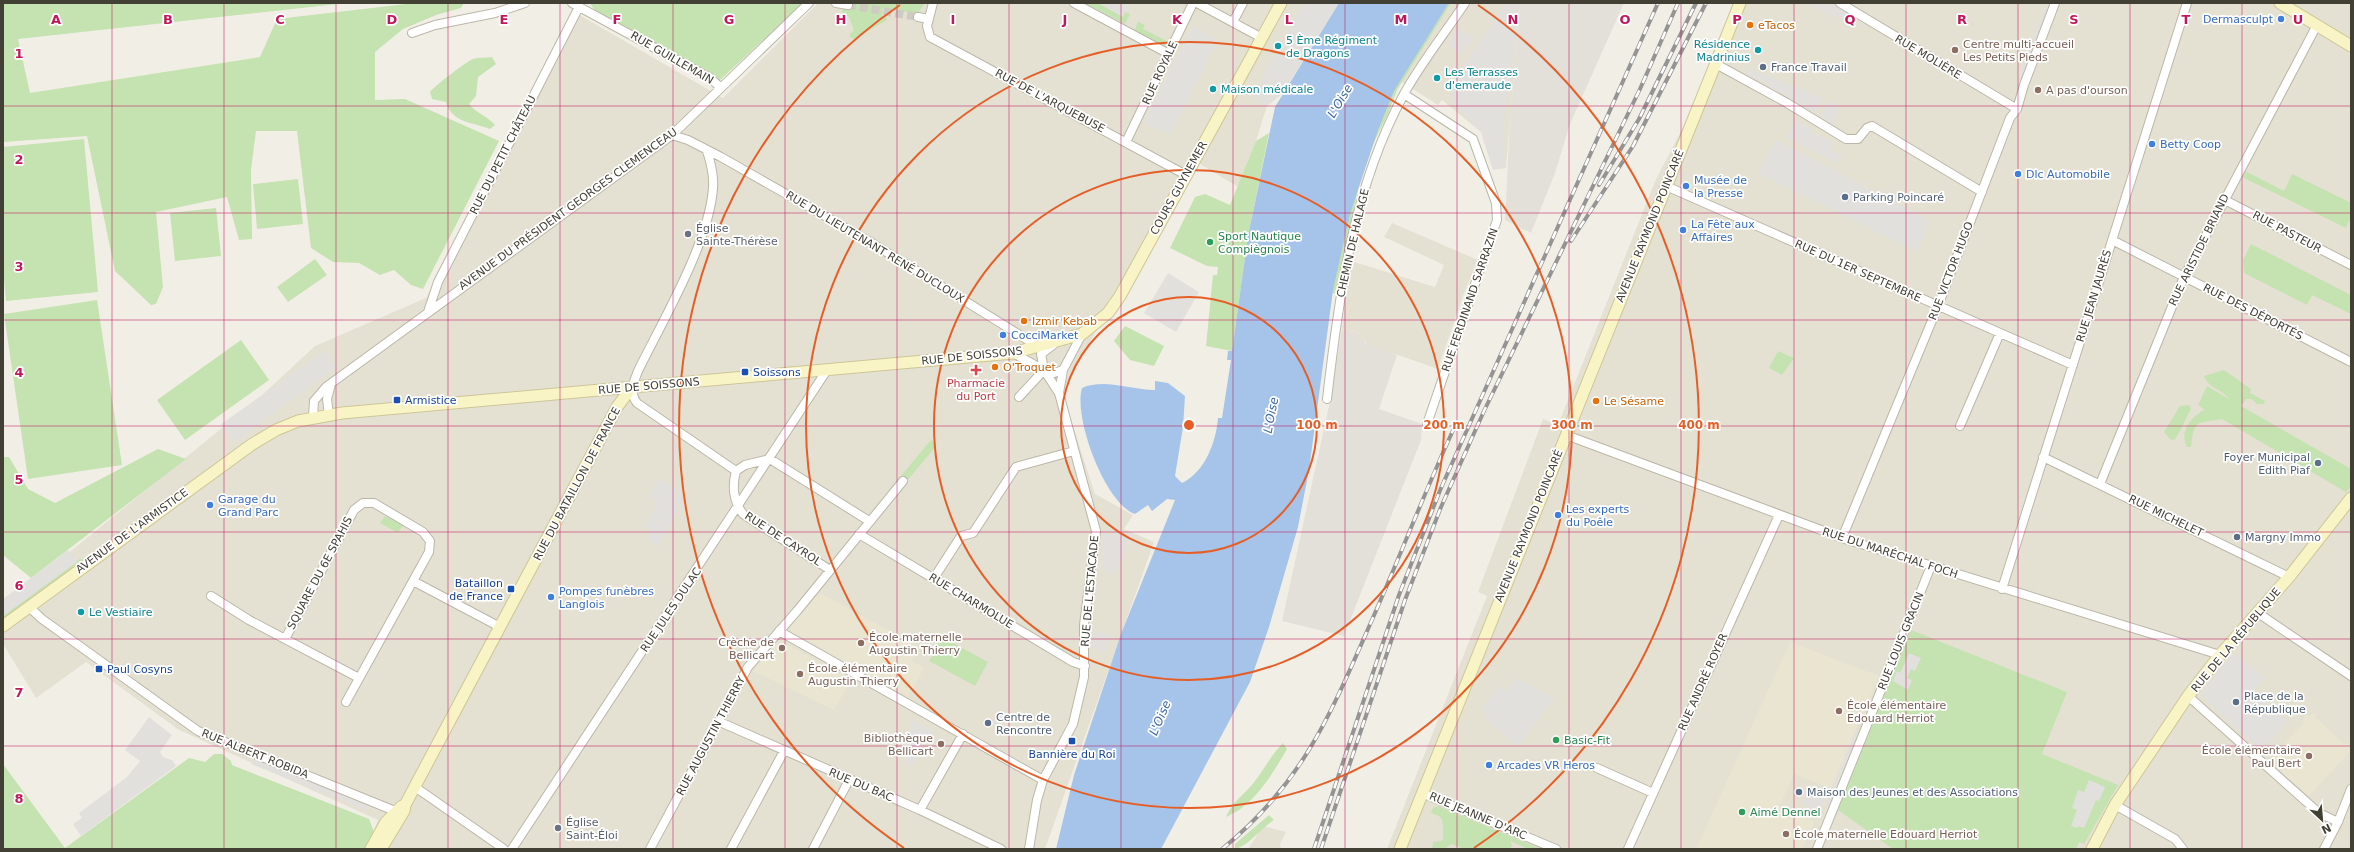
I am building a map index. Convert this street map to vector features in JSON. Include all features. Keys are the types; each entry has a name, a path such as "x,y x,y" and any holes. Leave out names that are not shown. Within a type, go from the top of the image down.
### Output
{"main road":[{"name":"COURS GUYNEMER","path":"1044,345 1082,334 1108,313 1120,296 1281,3"},
{"name":"AVENUE RAYMOND POINCARÉ","path":"1400,849 1440,751 1472,666 1631,277 1740,3"},
{"path":"2282,3 2351,46"},
{"name":"RUE DE SOISSONS","path":"263,438 287,426 313,417 329,415 1013,353 1044,345"},
{"name":"RUE DU BATAILLON DE FRANCE","path":"371,849 386,822 400,808 415,787 617,407 632,388"},
{"name":"AVENUE DE L'ARMISTICE","path":"3,626 233,457 263,438"},
{"name":"RUE DE LA RÉPUBLIQUE","path":"2092,849 2115,805 2188,696 2220,655 2288,577 2351,498"},
{"name":"RUE DU BATAILLON DE FRANCE","path":"380,849 404,811 400,808"}],"street":[{"path":"412,33 435,25 495,13 514,5 525,3"},
{"name":"AVENUE DU PRÉSIDENT GEORGES CLEMENCEAU","path":"313,417 314,401 331,384 672,135 809,3"},
{"path":"836,3 848,5"},
{"path":"918,17 929,19 933,3"},
{"path":"1074,3 1169,54"},
{"name":"RUE ROYALE","path":"1126,142 1193,3"},
{"path":"1197,3 1262,38"},
{"path":"1233,22 1243,3"},
{"name":"CHEMIN DE HALAGE","path":"1327,399 1335,326 1358,210 1378,154 1404,94 1465,3"},
{"name":"RUE MOLIÈRE","path":"1840,3 1849,5 2012,108 2017,109"},
{"name":"RUE VICTOR HUGO","path":"1842,538 1938,306 2010,118 2017,109 2024,85 2055,3"},
{"name":"RUE JEAN JAURÈS","path":"2002,590 2187,3"},
{"name":"RUE GUILLEMAIN","path":"576,5 710,78 721,88"},
{"name":"RUE DU PETIT CHÂTEAU","path":"428,313 438,282 576,5"},
{"name":"RUE DE L'ARQUEBUSE","path":"929,19 927,29 930,37 1186,174"},
{"name":"RUE ARISTIDE BRIAND","path":"2100,484 2184,277 2223,199 2317,25"},
{"path":"1716,64 1787,103 1846,139 1858,139 1867,128 1872,126 1982,192"},
{"name":"RUE FERDINAND SARRAZIN","path":"1404,94 1473,139 1496,203 1497,220 1427,424"},
{"name":"RUE DU LIEUTENANT RENÉ DUCLOUX","path":"672,135 688,140 867,240 1044,345"},
{"name":"RUE DU BATAILLON DE FRANCE","path":"632,388 696,250 713,188 712,172 707,151"},
{"name":"RUE DU 1ER SEPTEMBRE","path":"1666,186 2073,365"},
{"name":"RUE PASTEUR","path":"2223,199 2351,265"},
{"name":"RUE DES DÉPORTÉS","path":"2112,240 2351,362"},
{"path":"1960,426 2000,333"},
{"name":"RUE DE L'ESTACADE","path":"1029,849 1035,807 1043,780 1073,724 1084,677 1084,625 1096,531 1059,393 1063,370 1082,334"},
{"path":"1059,393 1044,370 1041,354 1047,348 1062,340"},
{"path":"1013,353 1051,374 1063,370"},
{"name":"RUE JULES DULAC","path":"512,849 770,459 827,370"},
{"path":"1019,397 1044,370"},
{"path":"329,415 327,399 331,384"},
{"path":"632,388 632,396 637,403 736,471"},
{"name":"RUE DU MARÉCHAL FOCH","path":"1566,435 1842,538 2002,590 2220,655"},
{"path":"934,578 961,536 974,533 1016,467 1074,451"},
{"name":"RUE MICHELET","path":"2043,457 2288,577"},
{"path":"738,507 733,490 736,471 745,465 770,459 869,521"},
{"name":"RUE AUGUSTIN THIERRY","path":"650,849 720,722 748,667 903,481"},
{"name":"SQUARE DU 6E SPAHIS","path":"346,702 429,552 430,541 423,532 374,503 363,503 354,510 285,639 359,678"},
{"name":"RUE DE CAYROL","path":"738,507 743,514 830,570"},
{"name":"RUE ANDRÉ ROYER","path":"1628,849 1779,515"},
{"name":"RUE CHARMOLUE","path":"859,534 1073,662 1085,666"},
{"name":"RUE LOUIS GRACIN","path":"1817,849 1931,566"},
{"path":"413,581 500,627"},
{"path":"211,596 285,639"},
{"name":"RUE ALBERT ROBIDA","path":"29,607 42,619 198,731 400,808"},
{"path":"2258,613 2351,676"},
{"path":"779,631 1043,780"},
{"path":"2188,696 2319,813 2338,822"},
{"name":"RUE DU BAC","path":"720,722 920,810 1001,849"},
{"path":"920,810 963,734"},
{"path":"731,849 784,751"},
{"path":"1597,768 1653,793"},
{"path":"813,849 849,780"},
{"path":"415,787 504,849"},
{"path":"2324,849 2338,822 2351,789"},
{"name":"RUE JEANNE D'ARC","path":"1422,793 1556,849"},
{"path":"2115,805 2175,840 2183,849"}],"shaded area":[{"path":"818,3 1332,3 1270,96 1256,141 1238,187 1192,159 1062,392 1095,494 1133,515 1124,529 1154,542 1045,849 366,849 378,820 179,730 86,662 36,698 3,644 3,603 39,577 260,397 315,346 426,298 578,14 723,98"},
{"path":"1098,3 1129,3 1123,17"},
{"path":"1303,3 1339,3 1283,93 1266,107 1254,98 1261,81"},
{"path":"1449,3 1520,3 1506,168 1493,170 1481,132 1442,100 1438,105 1400,81"},
{"path":"1506,3 1520,3 1503,126 1505,167 1493,170 1481,132 1455,106 1450,85"},
{"path":"1520,3 1624,3 1570,124 1555,173 1531,233 1505,220 1510,119"},
{"path":"1735,3 2351,3 2351,849 1387,849 1487,596 1478,592 1543,419 1558,425 1656,179 1716,64"},
{"path":"1802,3 1834,3 1856,18 1854,24"},
{"path":"2047,3 2051,3 2022,79 2019,76"},
{"path":"1193,26 1218,41 1170,135 1144,122"},
{"path":"1458,28 1474,38 1462,55 1447,44"},
{"path":"1747,68 1823,98 1817,112 1811,109 1809,113 1803,109 1804,105 1793,100 1792,102 1785,98 1786,95 1767,88 1769,84 1758,79 1756,82 1749,78 1750,75 1745,73"},
{"path":"1828,101 1840,106 1832,126 1827,123 1828,120 1821,118"},
{"path":"1796,120 1811,129 1810,132 1816,136 1818,134 1834,143 1830,149 1842,156 1836,163 1787,137"},
{"name":"Parking Poincaré","path":"1776,140 1930,221 1917,252 1758,173"},
{"path":"1392,223 1478,260 1463,296 1438,369 1366,344 1366,340 1360,339 1360,334 1342,328 1351,261 1435,287 1444,265 1384,237"},
{"path":"1168,273 1199,292 1176,332 1144,313"},
{"path":"1342,328 1360,334 1360,339 1366,340 1365,343 1397,355 1379,409 1422,424 1421,440 1344,636 1282,621 1330,401"},
{"path":"325,351 336,367 234,442 221,424"},
{"path":"658,479 680,490 677,496 684,499 658,546 647,539 651,531 644,527 658,503 648,497"},
{"path":"1115,527 1132,536 1114,574 1101,569 1103,532 1112,536"},
{"path":"68,550 77,562 3,616 3,599"},
{"name":"École maternelle Augustin Thierry","path":"820,593 919,647 912,661 924,668 908,697 790,631 789,628"},
{"path":"1096,630 1111,636 1104,652 1091,647"},
{"name":"École élémentaire Augustin Thierry","path":"779,640 851,680 834,710 753,671"},
{"path":"1790,642 1879,676 1831,788 1794,774 1779,807 1814,821 1803,849 1696,849"},
{"path":"1909,653 1921,658 1915,671 1911,669 1907,678 1912,680 1908,690 1893,681 1897,671 1900,673"},
{"name":"Place de la République","path":"2234,653 2265,677 2253,691 2287,721 2261,751 2200,694"},
{"path":"1517,678 1554,698 1518,746 1484,718 1487,713 1482,710 1498,686 1505,691"},
{"name":"École élémentaire Paul Bert","path":"2313,713 2316,715 2315,717 2345,745 2347,743 2351,750 2308,797 2269,761 2304,722 2302,720 2306,715 2309,717"},
{"path":"149,717 172,735 160,752 163,757 172,760 176,766 81,836 73,824 82,818 79,813 127,777 140,761 125,750"},
{"path":"912,720 933,732 911,766 905,762"},
{"path":"1855,732 1859,737 1831,808 1827,801"},
{"path":"257,758 373,805 366,810 251,764"},
{"path":"2089,780 2105,787 2099,801 2096,800 2084,828 2078,826 2077,828 2071,826 2077,810 2072,808 2078,790 2084,792"},
{"path":"1810,785 1829,790 1820,811 1802,803"},
{"path":"1263,826 1286,832 1280,844 1281,849 1248,849"}],"green space":[{"path":"3,3 347,3 18,39 30,93 260,57 277,19 415,3 464,3 461,8 436,15 403,29 375,52 375,100 405,99 499,141 423,289 411,285 394,270 380,275 359,263 333,262 311,248 297,131 256,131 251,170 252,239 239,240 227,197 156,212 163,287 156,304 151,305 115,271 87,136 3,142"},
{"path":"590,3 803,3 719,81 595,11"},
{"path":"847,3 925,3 917,14 883,8 882,16 886,16 887,20 854,39 850,37 850,34 854,30 849,17 842,14 842,10"},
{"path":"1085,3 1098,3 1122,16 1125,12 1130,14 1125,24"},
{"path":"1449,3 1451,3 1397,90 1388,114 1368,154 1359,184 1336,294 1332,293 1351,201 1385,103"},
{"path":"1138,22 1145,25 1143,29 1167,41 1165,46 1134,31"},
{"path":"492,57 496,64 478,77 476,96 469,104 495,125 490,129 458,118 449,109 446,102 432,99 430,92 464,64 475,58"},
{"name":"Sport Nautique Compiègnois","path":"1269,133 1248,236 1232,351 1206,346 1213,275 1217,275 1218,267 1207,266 1170,248 1195,197 1205,194 1230,205 1256,141"},
{"path":"84,139 98,292 6,301 3,267 3,147"},
{"path":"2245,171 2284,191 2292,174 2351,203 2351,217 2346,228 2242,177"},
{"path":"298,179 303,224 257,229 253,184"},
{"path":"216,208 221,256 175,261 170,213"},
{"path":"2251,244 2351,295 2351,314 2312,295 2307,305 2244,273 2243,260"},
{"path":"315,259 327,275 288,302 277,287"},
{"path":"97,300 122,465 28,479 4,314"},
{"path":"1125,326 1164,346 1154,366 1130,360 1114,341"},
{"path":"241,340 269,380 185,440 157,400"},
{"path":"1778,351 1794,358 1782,375 1769,368"},
{"path":"2224,370 2251,389 2250,393 2265,401 2264,404 2257,404 2252,399 2246,399 2241,406 2351,469 2351,486 2346,492 2222,419 2198,424 2194,431 2191,447 2187,447 2184,436 2185,430 2195,416 2205,410 2198,405 2207,386 2229,399 2226,395 2209,384 2204,376"},
{"path":"2189,405 2191,409 2179,432 2174,440 2170,439 2164,432 2180,406"},
{"path":"931,440 937,445 906,482 900,477"},
{"path":"158,449 186,459 31,578 3,555 3,457 9,457 28,489 55,503"},
{"path":"385,516 403,525 398,533 380,523"},
{"path":"81,558 81,562 3,619 3,616"},
{"path":"1911,630 2067,692 2042,754 2118,785 2084,844 2079,842 2076,849 1893,849 1838,810"},
{"path":"942,637 988,662 975,686 929,661"},
{"path":"1283,743 1287,749 1268,779 1254,797 1236,812 1226,817 1231,807 1255,781"},
{"path":"214,754 222,754 231,761 232,765 369,819 374,832 365,849 3,849 3,764 65,848 189,758 205,762"},
{"path":"1438,806 1541,849 1528,849 1510,841 1512,845 1510,849 1465,849 1451,844 1444,849 1432,849 1433,842 1442,841 1443,837 1442,818 1431,813 1433,808"},
{"path":"1269,815 1274,820 1250,841 1235,849 1235,844"}],"water":[{"name":"L'Oise","path":"1339,3 1449,3 1394,91 1378,130 1350,214 1333,290 1309,470 1298,527 1269,627 1250,682 1161,849 1056,849 1074,775 1121,634 1175,500 1167,499 1152,511 1148,505 1135,514 1124,507 1113,494 1094,458 1087,438 1082,419 1080,401 1082,388 1090,385 1108,384 1155,390 1155,381 1168,383 1185,396 1183,427 1175,476 1182,483 1197,472 1203,464 1215,437 1218,418 1222,418 1231,360 1227,360 1228,351 1232,351 1248,236 1275,107"}],"tunnel":[{"path":"848,5 918,17"}],"railway":[{"path":"1314,849 1399,595 1441,488 1658,3"},
{"path":"1321,849 1405,600 1441,507 1484,411 1640,89 1678,3"},
{"path":"1599,185 1639,119 1696,3"},
{"path":"1571,241 1633,146 1706,3"},
{"path":"1222,849 1249,825 1272,801 1310,749 1340,692 1455,426"}],"place":[{"name":"Dermasculpt","path":"2281,19"},
{"name":"eTacos","path":"1750,25"},
{"name":"5 Ème Régiment de Dragons","path":"1278,46"},
{"name":"Résidence Madrinius","path":"1758,50"},
{"name":"Centre multi-accueil Les Petits Pieds","path":"1955,50"},
{"name":"France Travail","path":"1763,67"},
{"name":"Les Terrasses d'emeraude","path":"1437,78"},
{"name":"Maison médicale","path":"1213,89"},
{"name":"A pas d'ourson","path":"2038,90"},
{"name":"Betty Coop","path":"2152,144"},
{"name":"Dlc Automobile","path":"2018,174"},
{"name":"Musée de la Presse","path":"1686,186"},
{"name":"Parking Poincaré","path":"1845,197"},
{"name":"La Fête aux Affaires","path":"1683,230"},
{"name":"Église Sainte-Thérèse","path":"688,234"},
{"name":"Sport Nautique Compiègnois","path":"1210,242"},
{"name":"Izmir Kebab","path":"1024,321"},
{"name":"CocciMarket","path":"1003,335"},
{"name":"O'Troquet","path":"995,367"},
{"name":"Pharmacie du Port","path":"976,370"},
{"name":"Soissons","path":"745,372"},
{"name":"Armistice","path":"397,400"},
{"name":"Le Sésame","path":"1596,401"},
{"name":"Foyer Municipal Edith Piaf","path":"2318,463"},
{"name":"Garage du Grand Parc","path":"210,505"},
{"name":"Les experts du Poêle","path":"1558,515"},
{"name":"Margny Immo","path":"2237,537"},
{"name":"Bataillon de France","path":"511,589"},
{"name":"Pompes funèbres Langlois","path":"551,597"},
{"name":"Le Vestiaire","path":"81,612"},
{"name":"École maternelle Augustin Thierry","path":"861,643"},
{"name":"Crèche de Bellicart","path":"782,648"},
{"name":"Paul Cosyns","path":"99,669"},
{"name":"École élémentaire Augustin Thierry","path":"800,674"},
{"name":"Place de la République","path":"2236,702"},
{"name":"École élémentaire Edouard Herriot","path":"1839,711"},
{"name":"Centre de Rencontre","path":"988,723"},
{"name":"Basic-Fit","path":"1556,740"},
{"name":"Bannière du Roi","path":"1072,741"},
{"name":"Bibliothèque Bellicart","path":"941,744"},
{"name":"École élémentaire Paul Bert","path":"2309,756"},
{"name":"Arcades VR Heros","path":"1489,765"},
{"name":"Maison des Jeunes et des Associations","path":"1799,792"},
{"name":"Aimé Dennel","path":"1742,812"},
{"name":"Église Saint-Éloi","path":"558,828"},
{"name":"École maternelle Edouard Herriot","path":"1786,834"}]}
